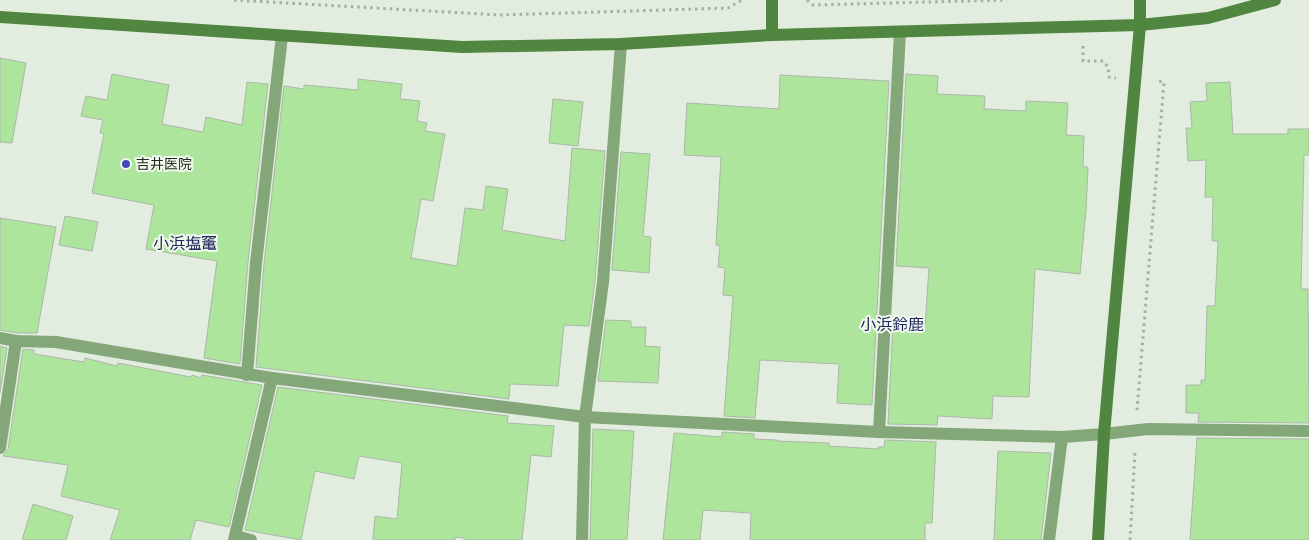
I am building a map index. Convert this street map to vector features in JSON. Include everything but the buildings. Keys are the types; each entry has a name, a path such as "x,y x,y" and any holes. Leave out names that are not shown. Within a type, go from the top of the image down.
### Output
{"street":[{"path":"772,0 772,35"},
{"path":"1098,540 1104,434 1140,25 1140,0"},
{"path":"0,17 462,47 621,44 772,35 1140,25 1208,18 1275,0"},
{"path":"878,432 900,32"},
{"path":"247,375 256,263 282,36"},
{"path":"582,540 585,417 603,282 621,44"},
{"path":"0,338 16,341 56,342 247,375 585,417 878,432 1062,437 1148,429 1309,431"},
{"path":"0,448 16,341"},
{"path":"251,540 235,538 272,378"},
{"path":"1049,540 1062,437"}],"path":[{"path":"234,0 500,15 728,8 742,0"},
{"path":"807,0 814,5 1007,0"}],"place":[{"name":"吉井医院","path":"126,164"}],"district":[{"name":"小浜塩竃","path":"185,243"},
{"name":"小浜鈴鹿","path":"892,324"}]}
